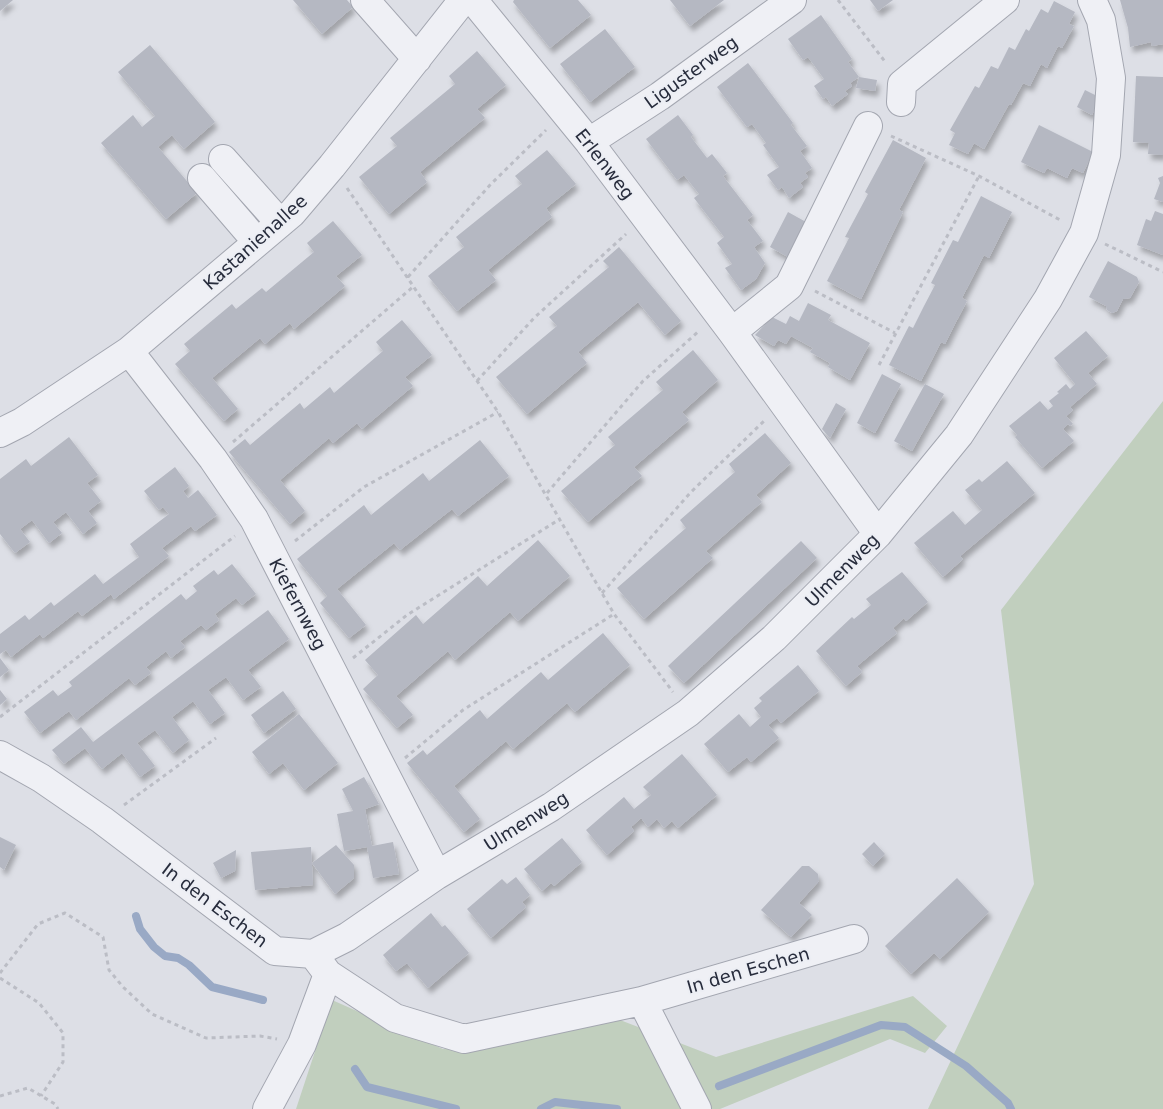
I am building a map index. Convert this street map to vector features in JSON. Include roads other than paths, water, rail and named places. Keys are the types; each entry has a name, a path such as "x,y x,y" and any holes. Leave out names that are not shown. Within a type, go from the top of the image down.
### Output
{"street":[{"path":"364,0 417,59"},
{"name":"Kastanienallee","path":"0,433 22,422 129,351 292,213 332,166 463,0"},
{"name":"Erlenweg","path":"473,0 589,142 646,217 878,534"},
{"name":"Ligusterweg","path":"589,142 660,96 792,0"},
{"path":"902,93 1005,0"},
{"name":"Ulmenweg","path":"321,964 346,937 437,875 552,807 688,713 774,638 878,534 959,435 1048,299 1084,233 1106,155 1111,78 1101,20 1092,0"},
{"path":"725,323 789,286 868,126"},
{"path":"224,159 280,223"},
{"path":"202,178 257,242"},
{"name":"Kiefernweg","path":"129,351 213,459 254,518 335,672 384,775 437,875"},
{"name":"In den Eschen","path":"0,755 41,778 102,820 276,951 321,964 395,1018 464,1039 642,1001 854,940"},
{"path":"267,1109 302,1044 321,964"},
{"path":"642,1001 697,1109"}],"waterway":[{"path":"136,916 140,929 154,947 165,956 178,958 189,965 212,987 263,1000"},
{"path":"719,1086 881,1025 905,1027 966,1066 1008,1103 1011,1109"},
{"path":"355,1069 367,1087 456,1109"},
{"path":"541,1109 555,1102 617,1109"}]}
